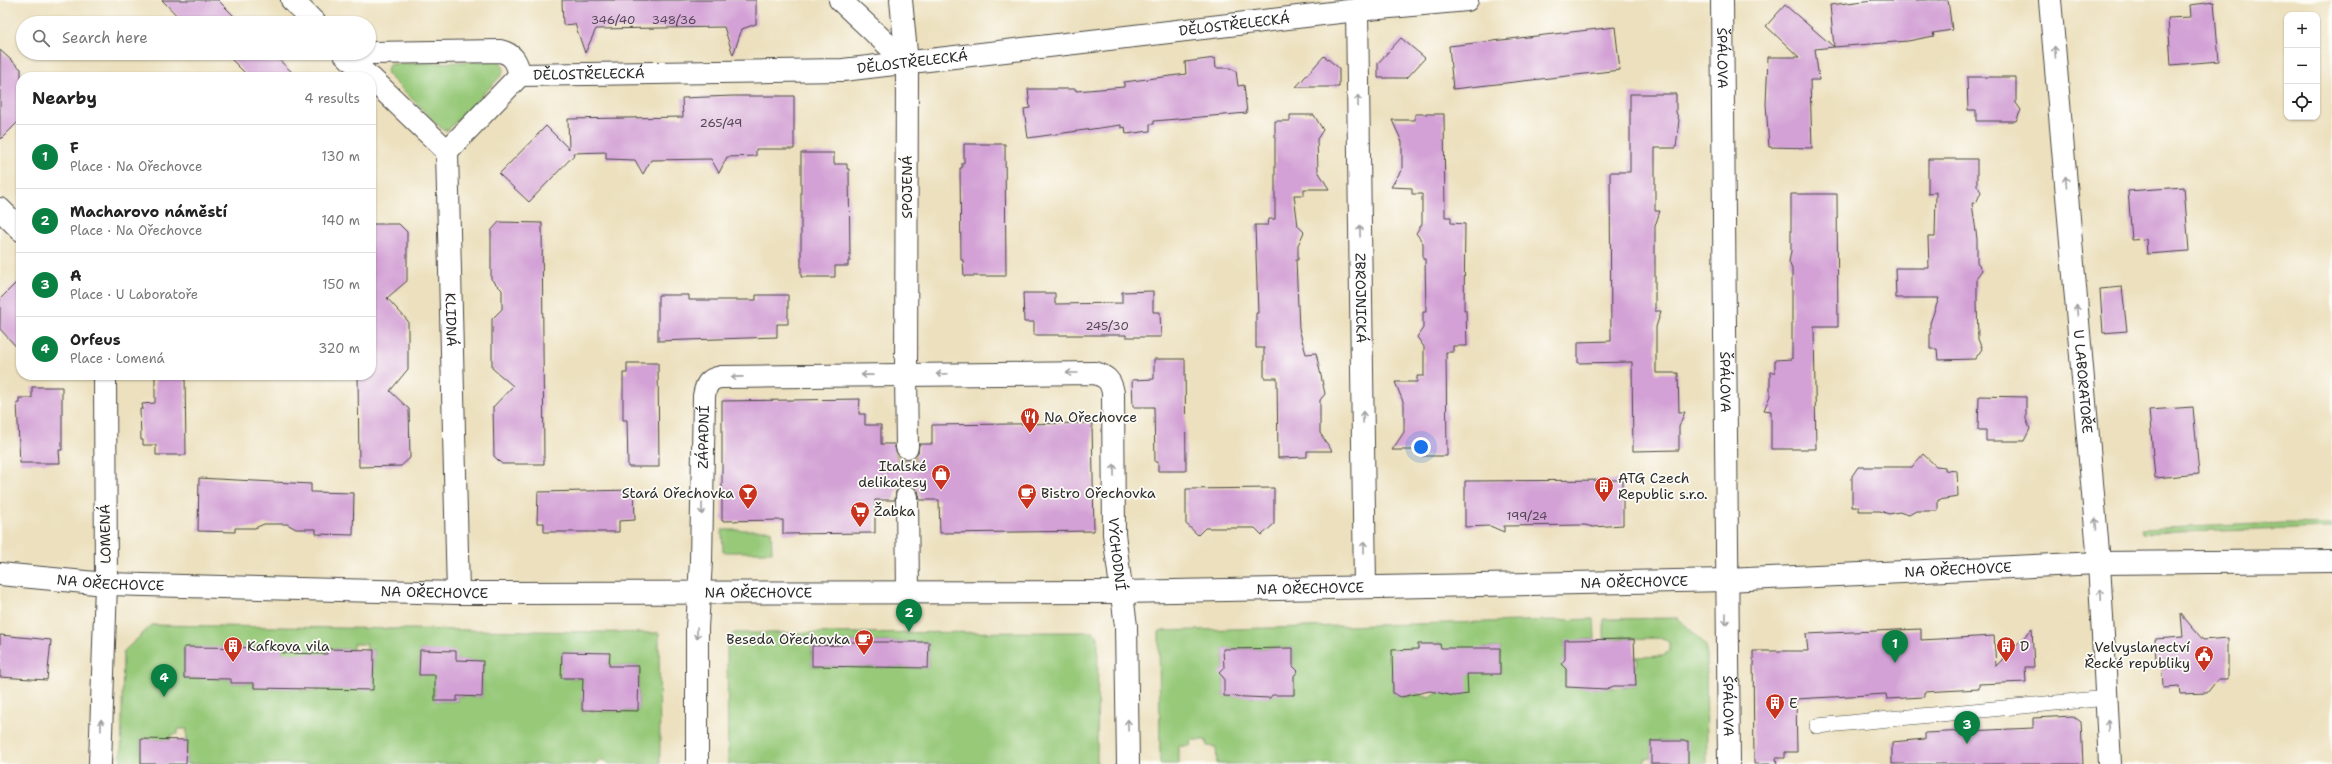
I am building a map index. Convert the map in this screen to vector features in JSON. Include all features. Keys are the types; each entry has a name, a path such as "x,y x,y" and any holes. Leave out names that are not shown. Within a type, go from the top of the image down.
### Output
{"street":[{"path":"292,0 308,16"},
{"path":"840,0 907,63"},
{"name":"SPOJENÁ","path":"901,0 907,63 907,447"},
{"name":"DĚLOSTŘELECKÁ","path":"376,53 500,51 512,56 517,64 520,75 843,70 1357,10 1467,0"},
{"name":"ŠPÁLOVA","path":"1722,0 1729,764"},
{"name":"U LABORATOŘE","path":"2050,0 2099,563 2110,764"},
{"name":"ZBROJNICKÁ","path":"1357,10 1365,586"},
{"path":"351,60 364,72"},
{"path":"376,84 447,151 520,75"},
{"name":"KLIDNÁ","path":"447,151 458,593"},
{"path":"0,209 16,225"},
{"name":"VÝCHODNÍ","path":"906,375 1095,373 1108,379 1112,384 1114,394 1114,534 1126,626 1128,764"},
{"name":"ZÁPADNÍ","path":"697,764 698,594 701,561 704,396 708,382 713,378 721,377 906,375"},
{"name":"LOMENÁ","path":"100,764 106,584 105,380"},
{"path":"907,497 908,593"},
{"name":"NA OŘECHOVCE","path":"0,574 106,584 458,593 698,594 1122,592 1727,580 2099,563 2332,561"}],"lane":[{"path":"1817,726 2106,698"}],"green space":[{"path":"500,61 504,69 501,76 448,130 443,130 388,75 387,69 390,64"},
{"path":"2285,523 2332,524 2332,528 2142,533 2141,529"},
{"path":"722,530 771,530 772,552 723,552"},
{"path":"1678,618 1706,645 1707,764 1687,764 1687,741 1651,741 1651,758 1645,759 1644,764 1217,764 1216,747 1207,746 1206,740 1191,740 1190,746 1179,746 1179,764 1160,764 1159,631 1594,619 1595,639 1565,641 1565,659 1563,661 1566,669 1566,687 1589,687 1596,689 1598,687 1612,688 1636,686 1635,667 1638,660 1635,657 1663,656 1669,651 1669,642 1663,638 1604,639 1604,619","holes":["1418,644 1440,644 1464,694 1454,696 1439,692 1430,698 1414,693 1404,697 1393,693 1393,650 1418,649","1293,648 1293,666 1296,673 1294,676 1294,694 1272,695 1270,698 1257,695 1254,698 1246,696 1224,696 1224,678 1221,671 1224,668 1223,649","1483,648 1500,648 1500,673 1483,674"]},
{"path":"152,625 659,633 660,764 609,764 605,760 601,760 596,764 186,764 187,729 178,729 178,734 171,735 171,740 141,739 141,764 121,764 123,652","holes":["353,644 366,644 367,650 374,650 373,689 318,688 318,691 301,691 302,653 326,669 327,649 353,649","184,647 282,649 281,683 254,688 254,683 231,683 231,679 184,678","420,650 432,651 419,675","562,652 610,654 609,666 639,666 638,711 582,712 582,697 591,697 590,678 562,678","436,655 456,660 483,661 482,697 457,696 457,701 435,701"]},
{"path":"1094,632 1098,637 1097,764 728,764 727,640 734,633","holes":["844,642 929,642 928,668 812,666 812,646 842,645"]}],"building":[{"path":"162,0 218,0 234,16 177,16"},
{"path":"562,0 756,0 756,24 742,29 733,55 724,27 596,29 585,53 575,24 563,25"},
{"path":"1873,0 1948,0 1952,30 1933,33 1934,36 1908,41 1834,47 1830,5"},
{"path":"2214,2 2219,61 2171,65 2168,18 2191,17 2190,5"},
{"path":"1785,5 1834,47 1815,49 1819,80 1810,80 1812,148 1769,147 1766,104 1768,57 1799,57 1766,26"},
{"path":"1615,27 1620,70 1453,89 1449,46"},
{"path":"1401,38 1425,58 1407,78 1378,78 1378,63"},
{"path":"0,50 21,69 21,72 16,72 16,124 0,140"},
{"path":"1324,56 1339,68 1339,87 1296,87"},
{"path":"1215,58 1216,68 1230,68 1236,71 1238,86 1244,85 1247,113 1154,121 1154,124 1150,124 1150,131 1126,134 1125,127 1121,128 1121,125 1028,138 1024,109 1030,108 1028,89 1076,89 1076,91 1124,87 1124,82 1186,74 1185,62"},
{"path":"232,60 279,60 292,72 244,72"},
{"path":"1967,77 2016,77 2016,103 2021,110 2016,121 1976,121 1976,110 1968,110"},
{"path":"1630,94 1676,94 1676,112 1679,120 1676,148 1655,148 1655,211 1660,211 1655,226 1655,311 1661,311 1656,327 1656,373 1678,373 1679,412 1685,412 1679,426 1679,450 1633,451 1632,362 1578,363 1578,342 1611,341 1610,172 1630,172"},
{"path":"794,96 794,149 756,149 756,156 727,157 719,173 711,159 651,160 643,174 635,160 606,159 606,152 573,153 574,155 529,202 499,174 546,126 569,149 568,119 683,117 682,98"},
{"path":"1415,114 1444,114 1445,217 1451,217 1451,223 1465,224 1464,310 1466,310 1467,346 1453,346 1453,352 1446,352 1447,456 1418,456 1418,450 1392,450 1404,432 1404,404 1395,382 1417,382 1417,376 1424,376 1424,347 1417,337 1423,328 1423,312 1426,312 1425,259 1423,259 1423,243 1416,233 1422,224 1422,194 1412,194 1412,188 1391,187 1402,169 1402,142 1392,120 1415,120"},
{"path":"1290,115 1314,115 1323,130 1317,139 1318,171 1329,189 1304,189 1304,195 1294,195 1298,226 1304,232 1298,245 1298,260 1296,260 1299,329 1306,354 1316,353 1325,394 1320,400 1320,433 1332,451 1307,451 1307,457 1278,458 1277,378 1264,378 1264,348 1256,348 1256,313 1258,313 1255,225 1268,225 1269,219 1275,219 1275,121 1290,121"},
{"path":"964,144 1005,144 1006,276 964,276 963,260 961,260 960,168 962,168 962,163 964,163"},
{"path":"801,153 834,153 834,164 847,164 847,169 849,169 850,261 848,261 848,266 835,266 835,277 801,277"},
{"path":"1928,159 1977,159 1977,185 1981,192 1976,203 1972,203 1977,239 1977,263 1982,270 1977,277 1977,302 1978,339 1982,349 1975,359 1938,360 1937,349 1930,349 1930,323 1939,298 1896,298 1895,268 1929,268 1928,237 1935,237 1936,192 1928,193"},
{"path":"2184,187 2189,251 2147,254 2146,239 2132,240 2128,191"},
{"path":"1791,194 1837,194 1838,327 1814,327 1816,449 1771,449 1771,411 1764,410 1770,396 1770,372 1775,372 1775,360 1792,359 1792,269 1789,262 1791,251"},
{"path":"499,222 542,223 544,464 502,464 494,456 493,407 513,386 492,368 492,319 502,309 502,290 491,279 491,231"},
{"path":"376,224 399,224 407,232 407,281 387,298 408,321 408,369 390,391 409,409 410,458 401,466 359,467 358,380 376,380"},
{"path":"16,283 16,347 0,329 0,299"},
{"path":"2122,287 2127,331 2103,333 2100,289"},
{"path":"1153,291 1153,312 1160,312 1161,337 1126,337 1126,335 1034,335 1034,322 1024,322 1023,293 1055,293 1055,304 1122,303 1122,292"},
{"path":"658,295 689,295 689,300 756,300 756,295 788,295 788,324 777,324 777,337 658,341"},
{"path":"1154,359 1185,359 1186,471 1158,471 1158,462 1155,462 1154,407 1133,407 1132,380 1154,379"},
{"path":"627,363 658,363 659,467 628,467 627,420 623,420 623,373 627,373"},
{"path":"155,380 185,380 186,455 156,455 156,445 143,445 143,440 141,440 140,409 143,409 142,404 155,403"},
{"path":"32,387 62,387 62,450 59,450 60,463 20,463 17,403 19,403 19,398 32,398"},
{"path":"1979,396 2026,397 2026,419 2030,429 2024,441 1986,441 1986,430 1978,430"},
{"path":"860,399 859,414 865,414 865,425 881,425 881,444 894,444 897,454 907,459 913,458 918,453 919,444 932,444 932,425 1092,423 1094,531 940,533 939,500 920,500 918,490 907,485 901,486 896,491 895,500 875,500 875,533 783,534 783,520 722,521 722,401"},
{"path":"2193,407 2199,474 2155,478 2149,410"},
{"path":"1923,454 1936,466 1945,467 1945,470 1957,471 1958,497 1938,500 1938,511 1916,511 1909,515 1899,512 1889,514 1880,511 1859,511 1859,507 1852,507 1852,476 1858,467 1912,467"},
{"path":"199,478 311,484 311,492 354,493 353,535 316,534 316,529 296,529 287,524 264,524 255,528 235,528 235,532 198,531"},
{"path":"1623,480 1623,525 1593,527 1585,525 1504,526 1504,532 1490,526 1465,527 1465,481"},
{"path":"1274,488 1274,524 1262,535 1255,528 1205,528 1198,535 1186,524 1186,489"},
{"path":"634,490 635,520 619,521 619,532 544,532 544,523 537,523 538,492"},
{"path":"2181,614 2203,640 2228,638 2228,679 2218,679 2207,693 2180,694 2179,687 2163,688 2162,665 2156,665 2155,639 2183,637"},
{"path":"1921,629 1921,640 1994,636 1996,666 2032,629 2034,667 2025,667 2026,682 1979,684 1979,689 1924,692 1924,697 1887,699 1886,694 1796,699 1797,752 1785,752 1785,758 1776,758 1777,764 1754,764 1753,651 1808,651 1806,634"},
{"path":"0,635 51,640 47,680 0,677"},
{"path":"1634,639 1636,686 1614,686 1606,689 1566,687 1566,669 1561,664 1565,659 1565,640"},
{"path":"843,642 929,642 928,668 812,666 812,646 842,645"},
{"path":"1418,644 1440,644 1441,648 1500,648 1500,674 1467,674 1468,694 1454,696 1430,691 1401,697 1393,693 1392,650 1418,649"},
{"path":"184,647 282,648 282,653 327,654 327,649 374,650 373,690 254,688 254,683 231,683 231,679 184,678"},
{"path":"1293,648 1293,666 1298,671 1294,676 1294,695 1272,695 1270,698 1224,696 1224,678 1219,673 1224,668 1223,649"},
{"path":"420,650 456,651 456,660 483,661 482,697 457,696 457,701 435,701 435,675 419,675"},
{"path":"562,652 610,653 609,666 639,666 638,711 582,710 583,678 561,678"},
{"path":"2073,716 2081,722 2083,764 1892,764 1892,742 1925,739 1925,733 2033,728 2033,718"},
{"path":"141,739 187,740 186,764 141,764"},
{"path":"1651,741 1688,741 1688,764 1651,764"}],"tunnel":[{"path":"907,447 907,497"}],"place":[{"name":"Na Ořechovce","path":"1030,434"},
{"name":"Italské delikatesy","path":"941,491"},
{"name":"ATG Czech Republic s.r.o.","path":"1604,503"},
{"name":"Stará Ořechovka","path":"748,510"},
{"name":"Bistro Ořechovka","path":"1027,510"},
{"name":"Žabka","path":"860,528"},
{"name":"Macharovo náměstí","path":"909,632"},
{"name":"Beseda Ořechovka","path":"864,656"},
{"name":"Kafkova vila","path":"233,663"},
{"name":"F","path":"1895,663"},
{"name":"D","path":"2006,663"},
{"name":"Velvyslanectví Řecké republiky","path":"2204,672"},
{"name":"Orfeus","path":"164,697"},
{"name":"E","path":"1775,720"},
{"name":"A","path":"1967,744"}]}
